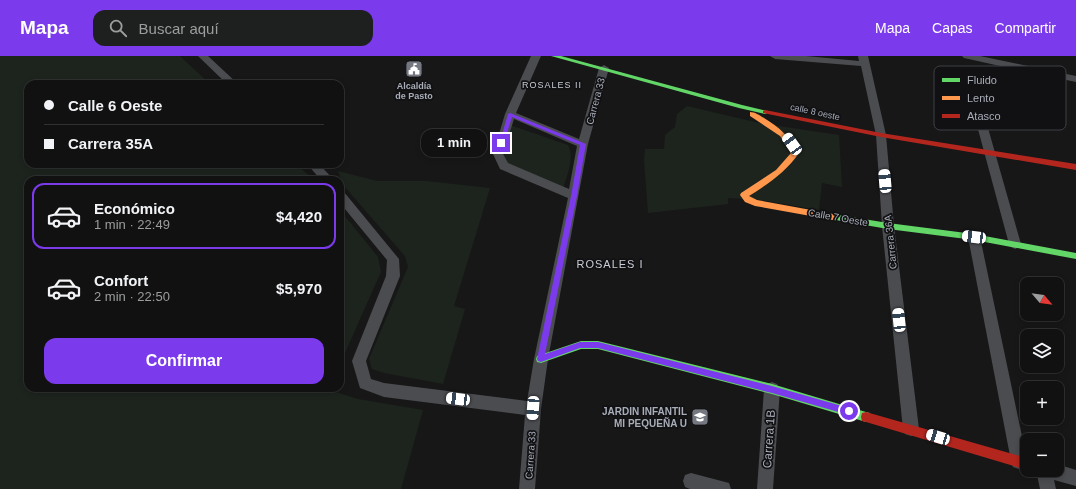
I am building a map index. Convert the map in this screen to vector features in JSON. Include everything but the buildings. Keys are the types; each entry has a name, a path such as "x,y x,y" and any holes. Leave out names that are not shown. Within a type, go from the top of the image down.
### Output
{"street":[{"path":"204,56 229,80"},
{"path":"536,56 510,114 498,154 504,166 574,196"},
{"name":"calle 8 oeste","path":"554,56 604,68 741,107 881,135 1076,167"},
{"path":"775,56 864,60"},
{"path":"967,56 1006,65 1030,66"},
{"name":"Carrera 36A","path":"864,60 881,135 888,226 911,429"},
{"name":"Carrera 33","path":"527,489 533,408 541,359 583,144 604,68"},
{"path":"1066,76 1076,79"},
{"name":"Calle 7 Oeste","path":"741,107 784,134 792,144 795,153 791,162 744,195 748,200 755,203 888,226 974,237 1076,256"},
{"path":"510,114 583,144"},
{"path":"983,130 1015,244"},
{"path":"317,168 324,176"},
{"path":"344,200 393,259 393,276 359,361 365,383 384,390 533,408"},
{"path":"974,237 1020,448"},
{"path":"541,359 580,345 598,345 772,389 1020,461"},
{"name":"Carrera 1B","path":"765,489 772,389"},
{"path":"1064,475 1076,478"},
{"path":"1045,477 1048,489"},
{"path":"691,481 723,489"}],"shaded area":[{"path":"0,56 180,56 206,80 24,80 24,168 300,168 310,176 24,176 24,392 336,392 358,399 423,410 401,489 0,489"},
{"path":"687,106 759,123 839,135 842,187 822,183 819,210 760,200 728,198 728,204 648,213 644,160 645,149 664,149 665,135 675,127 677,114"},
{"path":"510,125 568,145 571,161 563,189 506,166 502,153"},
{"path":"338,171 377,181 426,181 490,188 454,306 465,309 443,384 384,373 372,369 369,359 408,267 405,256 344,186 344,176 340,176"},
{"path":"344,215 378,257 381,272 344,355"}],"traffic: fast":[{"path":"554,56 741,107 765,112"},
{"path":"833,217 974,237 1076,256"},
{"path":"541,359 581,345 598,345 772,389 866,417"}],"traffic: slow":[{"path":"752,114 782,135 795,153 779,172 744,195 748,200 755,203 833,217"}],"traffic: jam":[{"path":"765,112 881,135 1076,167"},
{"path":"866,417 1020,462"}],"place":[{"name":"Alcaldía de Pasto","path":"414,69"},
{"name":"JARDIN INFANTIL MI PEQUEÑA U","path":"700,417"}],"district":[{"name":"ROSALES II","path":"552,85"},
{"name":"ROSALES I","path":"610,264"}],"route":[{"path":"501,143 510,114 583,144 579,174 541,359 580,345 598,345 772,389 849,411"}]}
